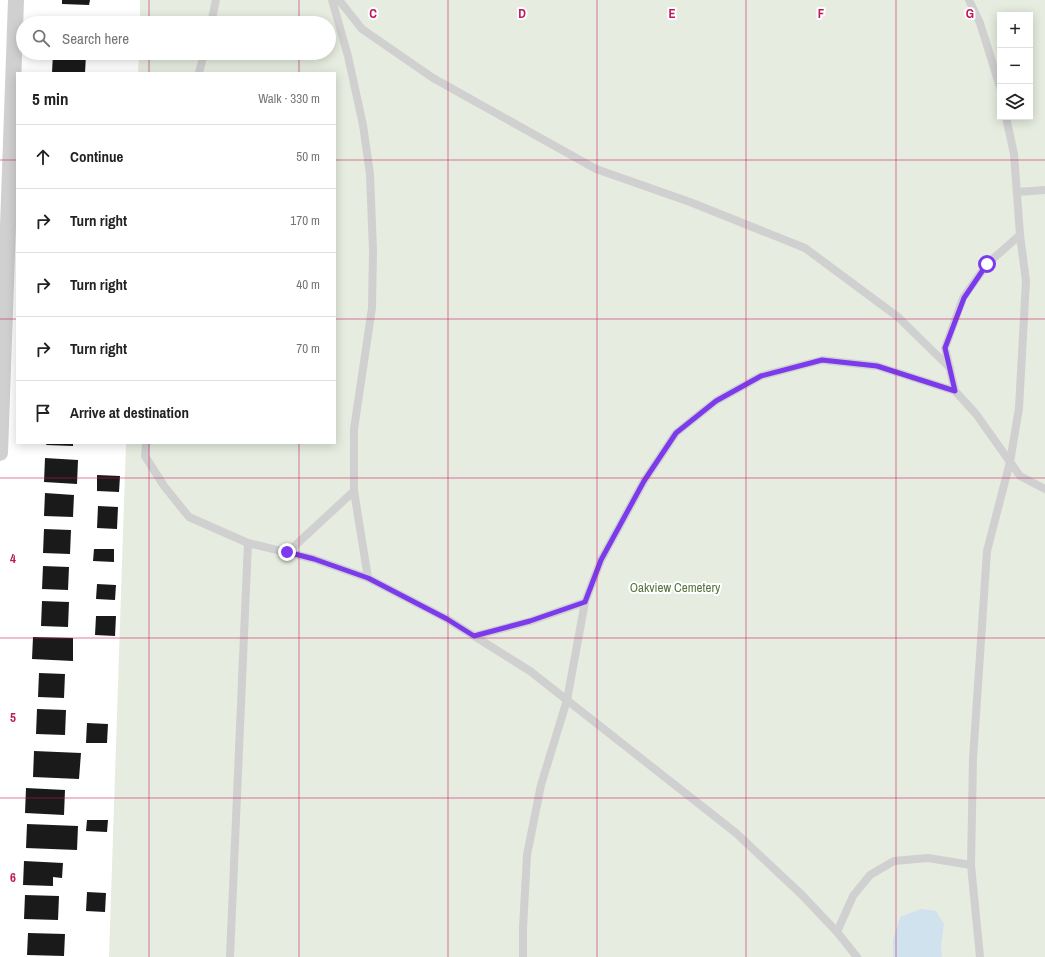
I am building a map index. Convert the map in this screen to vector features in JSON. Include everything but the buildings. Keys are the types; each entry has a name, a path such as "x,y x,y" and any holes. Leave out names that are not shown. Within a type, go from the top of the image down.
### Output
{"street":[{"path":"0,453 6,109 16,0"}],"lane":[{"path":"213,16 216,0"},
{"path":"332,0 348,56 363,125 370,174 374,251 372,308 354,429 354,491 368,578"},
{"path":"339,0 362,29 433,78 596,169 690,202 805,248 898,318 950,368"},
{"path":"969,0 980,22 999,84"},
{"path":"200,72 203,60"},
{"path":"980,957 971,865 973,759 987,551 1010,462 1019,408 1026,281 1020,235 1014,154 1007,120"},
{"path":"1017,192 1045,190"},
{"path":"955,391 945,348 964,298 987,264 1020,235"},
{"path":"523,957 527,855 541,785 567,700 585,602 601,560 644,481 676,433 716,401 761,376 822,360 877,366 955,391 976,414 1020,476 1045,489"},
{"path":"146,444 145,456 164,486 189,517 248,543 314,559 368,578 447,619 530,671 736,833 802,895 837,932 857,957"},
{"path":"287,552 354,491"},
{"path":"230,957 248,543"},
{"path":"474,636 530,621 585,602"},
{"path":"837,932 853,896 870,874 894,861 928,858 971,865"}],"green space":[{"name":"Oakview Cemetery","path":"140,0 1045,0 1045,957 109,957 126,444 336,444 336,72 138,72 139,60 336,60 336,16 140,16"}],"water":[{"path":"921,909 936,911 944,924 941,945 942,957 893,957 893,940 900,917"}],"route":[{"path":"287,552 314,559 368,578 447,619 474,636 530,621 585,602 601,560 644,481 676,433 716,401 761,376 822,360 877,366 955,391 945,348 964,298 987,264"}]}
